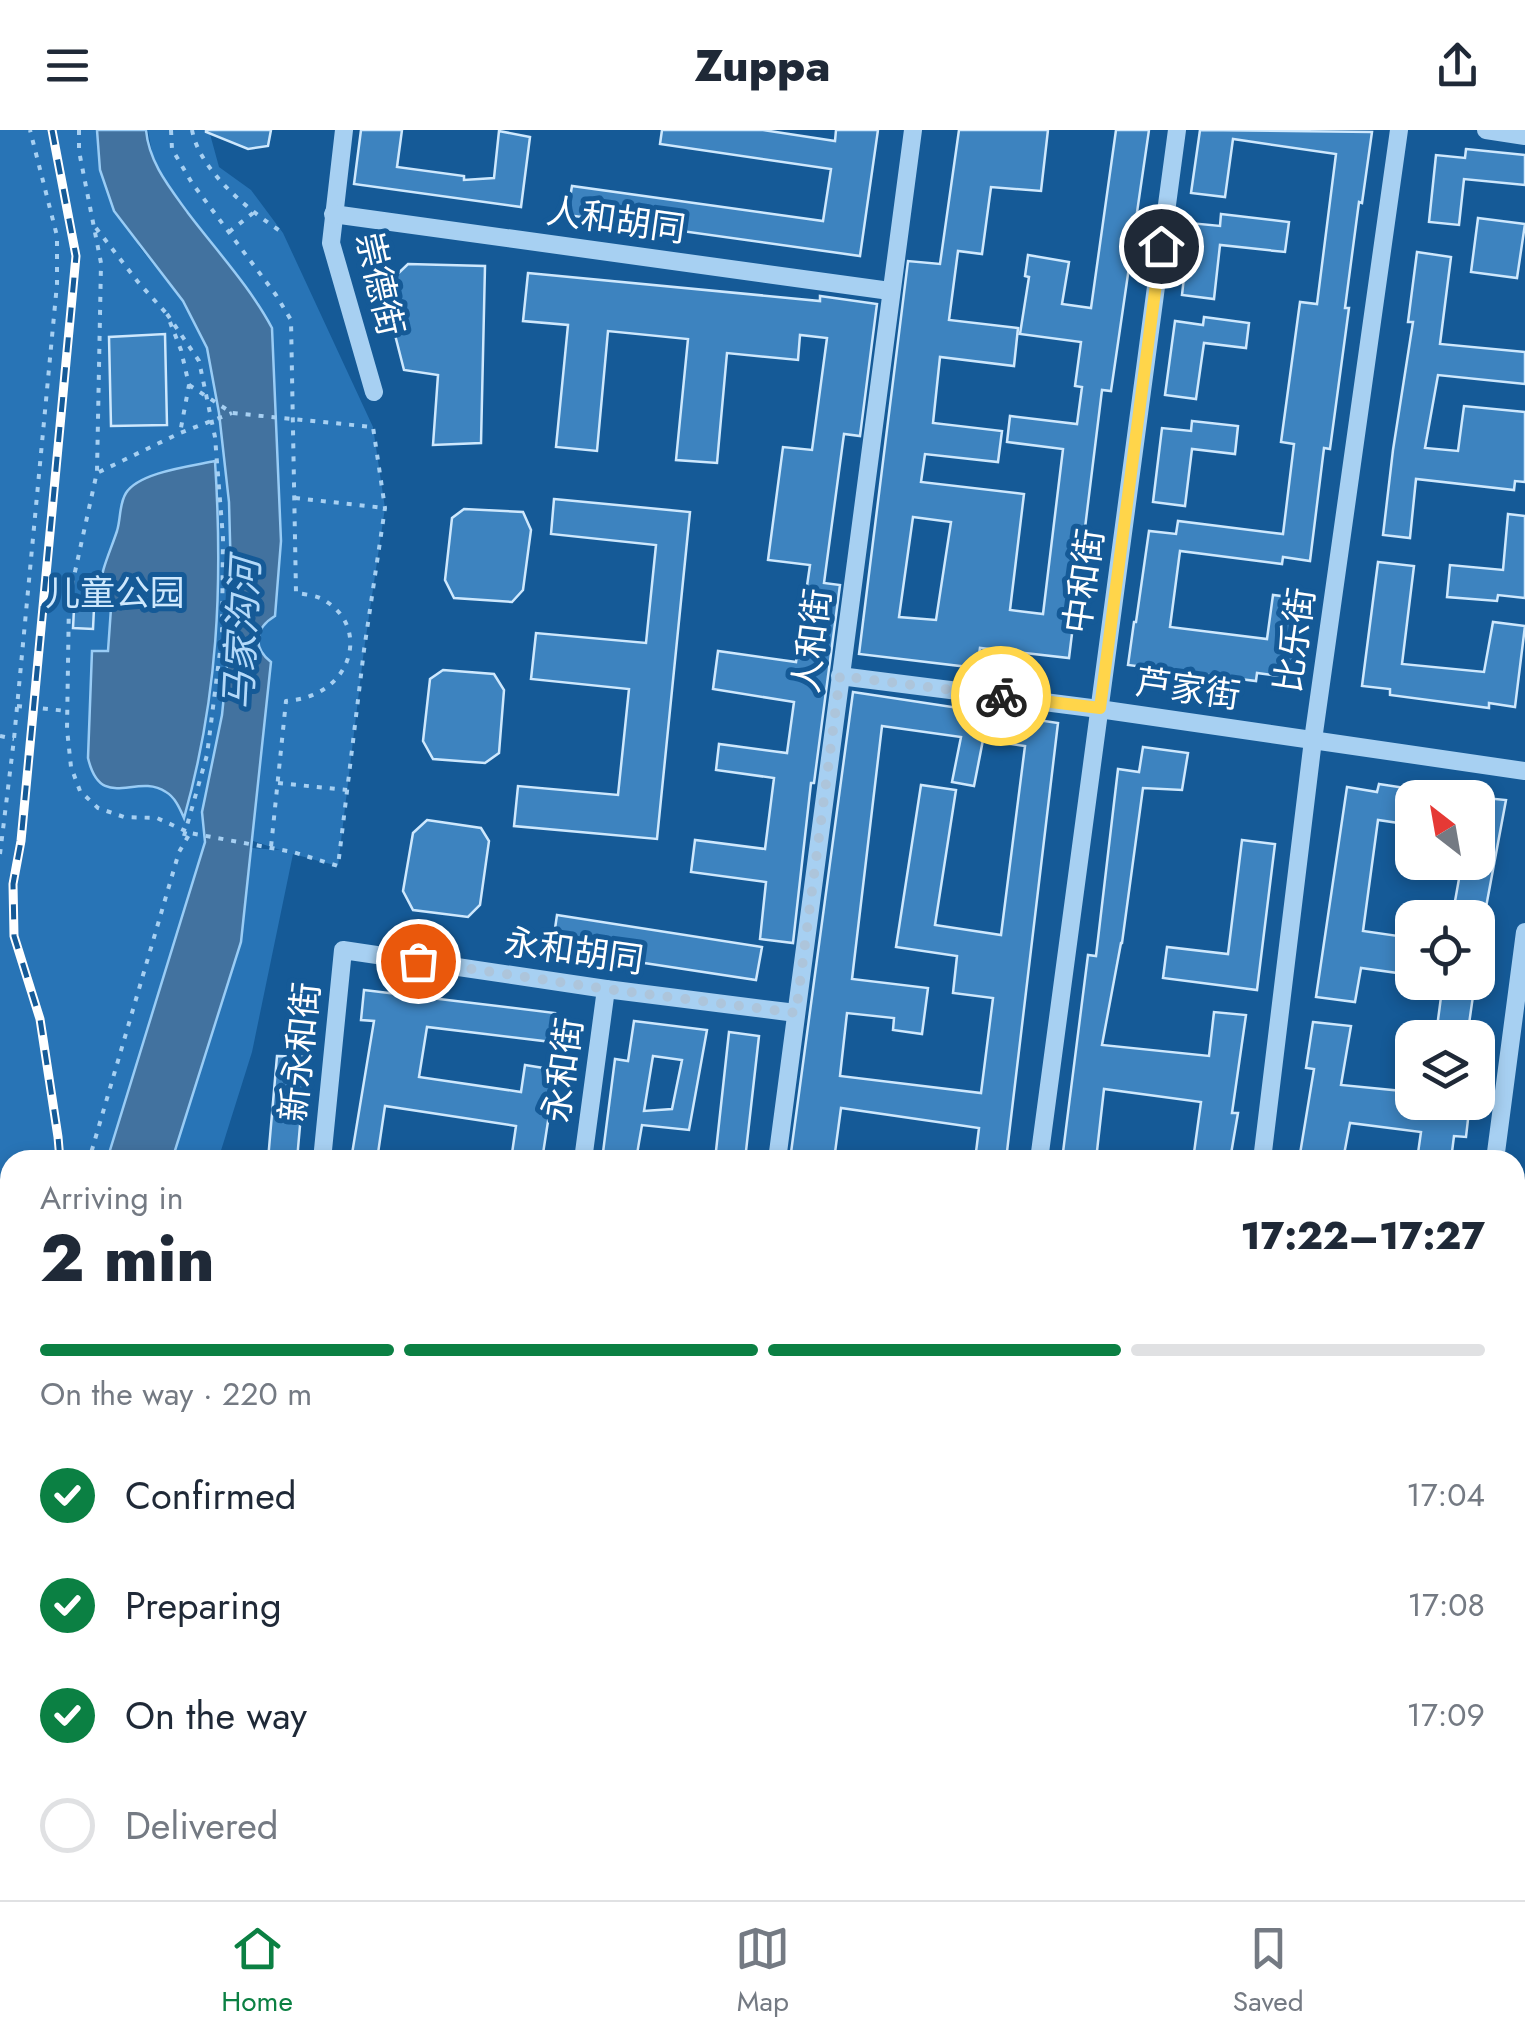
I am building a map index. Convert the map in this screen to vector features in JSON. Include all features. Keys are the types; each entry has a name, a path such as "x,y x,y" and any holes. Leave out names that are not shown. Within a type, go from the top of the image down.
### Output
{"street":[{"name":"崇德街","path":"344,130 331,243 374,392"},
{"name":"人和街","path":"777,1150 913,130"},
{"name":"中和街","path":"1040,1150 1177,130"},
{"name":"比乐街","path":"1263,1150 1313,740 1400,130"},
{"path":"1486,130 1525,136"},
{"name":"人和胡同","path":"333,214 890,291"},
{"name":"芦家街","path":"840,676 1100,708 1525,771"},
{"path":"1495,1150 1525,932"},
{"name":"永和胡同","path":"344,950 796,1013"},
{"name":"新永和街","path":"323,1150 344,950"},
{"name":"永和街","path":"584,1150 606,989"}],"path":[{"path":"0,854 18,706 57,284 56,236 30,130"},
{"path":"79,130 100,262 97,472 69,600 71,767 80,791 98,808 124,817 157,818 188,832 271,847 338,866 385,508 374,427 232,413 189,385"},
{"path":"171,130 172,148 192,183 291,320 296,593 319,598 339,614 352,646 344,671 333,683 311,696 286,701 271,847"},
{"path":"192,130 194,142 221,182 253,213 284,233"},
{"path":"229,232 253,213"},
{"path":"91,1150 188,832 207,755 222,636 222,538 215,437 199,361 167,314 93,225"},
{"path":"167,314 189,385 180,433"},
{"path":"97,472 232,413"},
{"path":"295,498 385,508"},
{"path":"352,646 364,650"},
{"path":"18,706 68,711"},
{"path":"0,736 14,738"},
{"path":"278,783 347,790"}],"green space":[{"name":"儿童公园","path":"0,130 97,130 100,170 140,248 183,301 207,348 229,502 232,614 222,715 202,812 205,842 110,1150 0,1150"},
{"path":"148,130 214,130 210,134 219,167 251,190 283,233 373,427 385,508 338,866 293,854 252,1052 221,1150 175,1150 241,942 252,848 280,850 253,841 252,832 271,662 261,650 258,637 275,615 281,541 275,418 259,303 162,177"}],"water":[{"name":"马家沟河","path":"97,130 146,130 151,153 168,184 244,284 272,328 281,541 275,616 263,626 258,638 261,650 271,662 241,942 175,1150 110,1150 205,842 202,812 222,715 232,614 229,502 207,348 183,301 114,211 100,170"},
{"path":"215,461 215,641 204,729 184,818 166,792 143,786 110,788 94,774 88,758 92,651 108,651 112,594 99,592 126,493 154,475"}],"building":[{"path":"206,130 271,130 268,146 248,149"},
{"path":"361,130 402,130 397,167 464,176 464,180 494,178 499,131 530,137 521,207 354,184"},
{"path":"662,130 763,130 835,141 836,130 878,130 860,256 567,215 572,186 823,221 831,169 660,144"},
{"path":"959,130 1048,130 1041,191 991,187 982,254 958,251 949,320 1018,328 1014,366 940,357 933,423 1002,431 998,462 925,454 921,482 1024,494 1010,610 1043,614 1063,449 1007,442 1010,416 1077,424 1082,387 1075,386 1081,342 1020,334 1029,277 1025,276 1028,255 1069,262 1062,304 1091,308 1116,130 1149,130 1111,391 1102,390 1069,658 980,648 977,668 859,654 908,261 940,264","holes":["913,517 951,522 936,620 899,617"]},
{"path":"1200,130 1372,132 1362,203 1359,202 1330,449 1324,448 1310,561 1283,557 1282,564 1180,551 1170,627 1267,639 1273,595 1306,599 1295,678 1257,673 1256,681 1128,665 1149,531 1176,534 1178,521 1283,534 1294,444 1281,442 1300,302 1317,304 1336,154 1233,139 1225,197 1191,193"},
{"path":"1466,149 1525,155 1525,185 1464,179 1459,225 1429,222 1436,155 1465,158"},
{"path":"1221,214 1289,222 1285,252 1220,245 1214,299 1182,295 1190,223 1220,226"},
{"path":"1478,218 1525,224 1517,278 1471,272"},
{"path":"1417,252 1451,257 1440,344 1525,352 1525,384 1438,375 1425,448 1458,451 1464,406 1525,412 1525,482 1515,481 1514,490 1416,479 1410,538 1383,535 1413,322 1408,322"},
{"path":"408,264 485,266 481,443 433,445 438,375 404,370 383,288"},
{"path":"528,273 877,304 860,436 844,434 824,583 840,585 793,943 760,939 766,882 691,872 695,840 765,849 774,778 716,770 719,744 787,753 794,702 713,689 718,651 796,662 810,565 768,560 783,447 812,450 827,338 800,335 798,360 727,353 717,463 676,460 688,339 608,331 597,451 556,447 568,325 523,321"},
{"path":"1204,317 1249,323 1246,348 1204,343 1196,399 1165,395 1175,321 1203,325"},
{"path":"165,334 167,425 111,426 109,337"},
{"path":"1192,421 1238,426 1235,454 1192,449 1185,506 1153,502 1162,428 1191,431"},
{"path":"554,499 690,512 657,839 514,826 518,786 618,795 629,689 531,679 536,633 646,643 656,545 551,534"},
{"path":"464,509 523,512 531,530 523,590 512,602 454,598 445,580 452,518"},
{"path":"1508,514 1525,516 1525,598 1498,595 1497,601 1447,597 1450,565 1503,570"},
{"path":"1378,562 1414,566 1402,664 1484,672 1493,622 1525,626 1515,707 1489,703 1489,708 1390,695 1390,689 1362,686"},
{"path":"94,608 93,629 73,628 74,609"},
{"path":"443,670 494,674 504,690 499,753 485,763 433,759 423,741 430,679"},
{"path":"853,692 1058,723 1007,1150 976,1150 979,1128 841,1108 835,1150 791,1150","holes":["882,726 961,737 952,782 974,786 983,740 1025,746 1001,935 935,925 956,790 921,785 896,947 957,956 953,993 993,998 981,1093 840,1076 847,1013 894,1018 893,1030 922,1034 928,988 852,979"]},
{"path":"1143,747 1188,753 1182,790 1143,788 1122,943 1102,1045 1209,1056 1214,1012 1246,1015 1232,1113 1238,1113 1232,1150 1194,1150 1201,1102 1104,1089 1097,1150 1063,1150 1088,955 1096,956 1118,769 1139,772"},
{"path":"1379,784 1395,786 1395,822 1378,820 1363,931 1395,936 1395,973 1361,968 1355,1002 1316,997 1347,787 1377,792"},
{"path":"1495,799 1506,800 1495,859"},
{"path":"427,820 481,828 489,841 480,905 468,917 413,910 403,891 413,833"},
{"path":"1242,840 1275,844 1257,990 1163,978 1167,947 1228,954"},
{"path":"1459,880 1491,880 1487,900 1455,900"},
{"path":"557,915 762,947 756,980 552,949"},
{"path":"364,990 555,1013 552,1042 427,1027 419,1077 521,1092 525,1065 556,1070 544,1150 512,1150 516,1126 385,1106 378,1150 353,1150 374,1021 361,1020"},
{"path":"1441,1000 1472,1000 1470,1020 1438,1020"},
{"path":"634,1021 707,1030 689,1130 642,1125 638,1150 603,1150 615,1059 628,1061","holes":["653,1056 682,1060 672,1109 644,1111"]},
{"path":"1313,1022 1351,1026 1341,1085 1395,1090 1395,1120 1468,1120 1466,1137 1454,1136 1452,1150 1418,1150 1421,1132 1350,1123 1345,1150 1301,1150 1314,1069 1306,1068"},
{"path":"729,1032 759,1036 746,1150 716,1150"},
{"path":"277,1056 306,1057 298,1150 269,1150"}],"railway":[{"path":"52,130 76,256 21,841 13,884 14,936 40,1019 59,1150"}],"way so far":[{"path":"418,961 796,1013 840,676 1001,696"}],"route":[{"path":"1001,696 1100,708 1161,246"}]}
